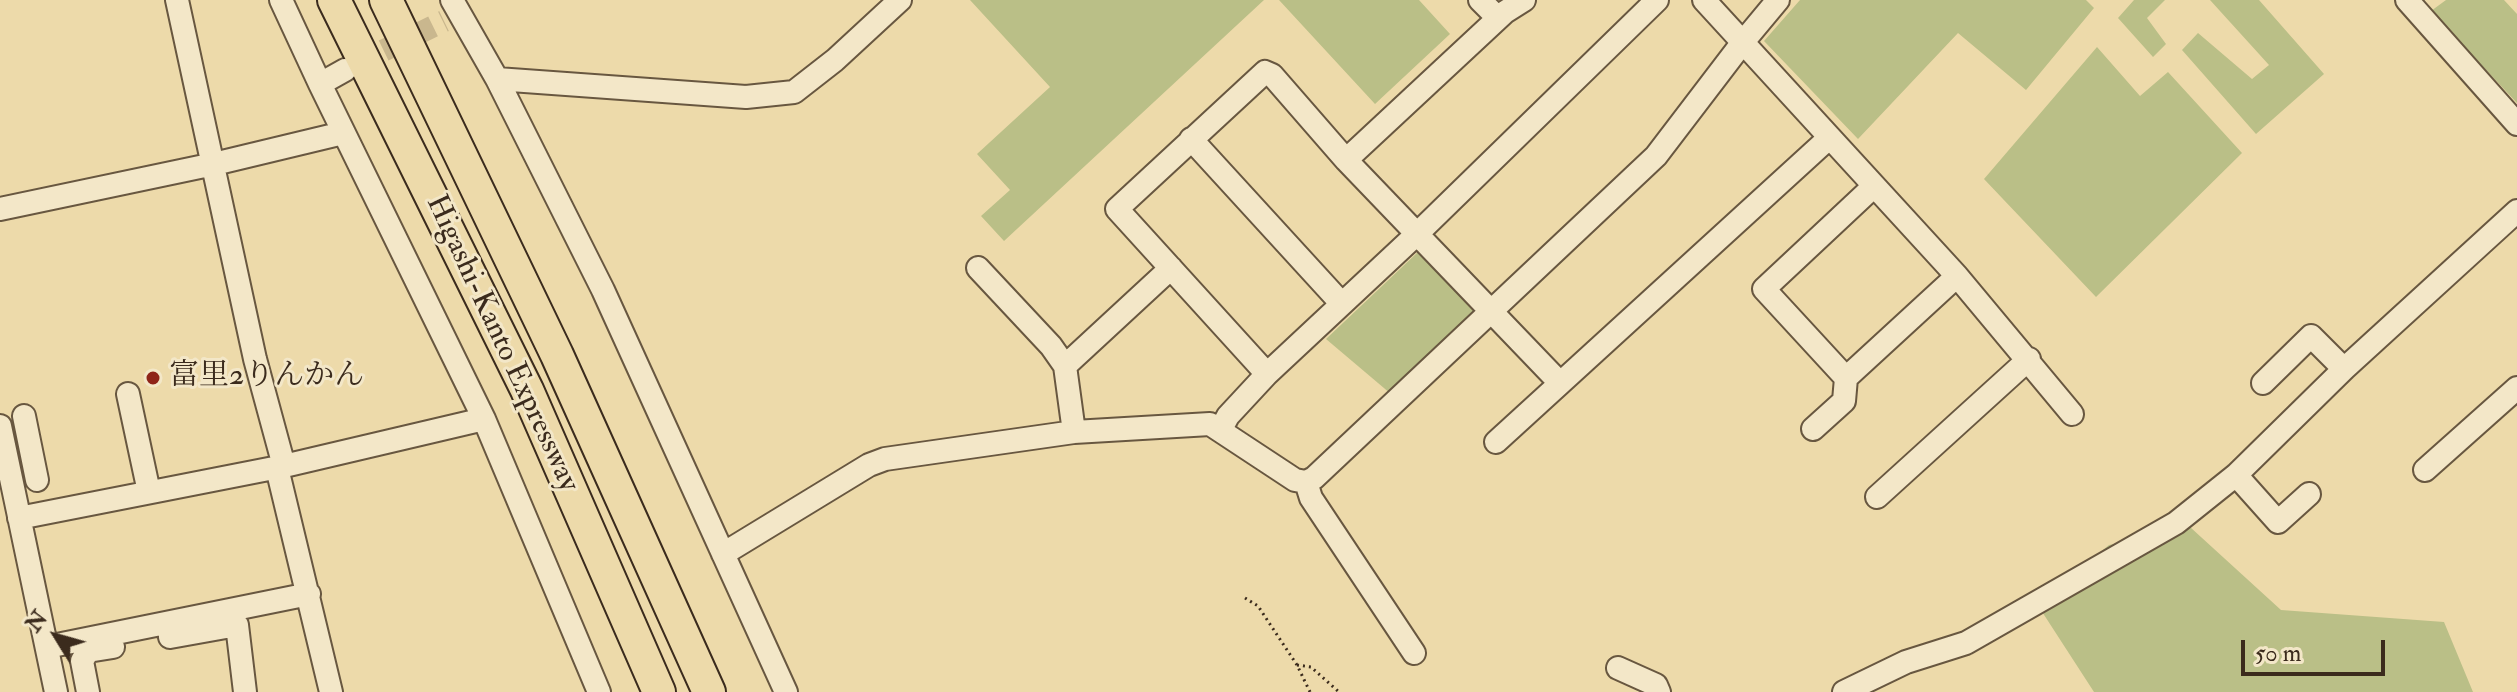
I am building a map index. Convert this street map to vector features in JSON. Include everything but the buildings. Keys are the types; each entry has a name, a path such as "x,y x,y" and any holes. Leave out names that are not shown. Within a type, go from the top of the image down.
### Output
{"highway":[{"name":"Higashi-Kanto Expressway","path":"334,0 527,390 659,692"},
{"name":"Higashi-Kanto Expressway","path":"386,0 557,355 703,678 715,692"}],"street":[{"path":"177,0 331,692"},
{"path":"281,0 484,419 599,692"},
{"path":"497,79 746,97 794,92 835,60 900,0"},
{"path":"1480,0 1498,18"},
{"path":"1346,160 1498,18 1524,0"},
{"path":"1221,429 1228,416 1267,374 1418,233 1657,0"},
{"path":"1704,0 1957,276 2072,414"},
{"path":"723,554 869,465 885,459 1074,432 1210,424 1295,480 1306,482 1323,472 1491,309 1656,156 1778,0"},
{"path":"2407,0 2517,124"},
{"path":"452,12 497,79 603,290 786,692"},
{"path":"320,84 345,70"},
{"path":"1267,374 1117,209 1265,72 1272,75 1346,160 1560,383"},
{"path":"0,209 343,133"},
{"path":"1496,442 1829,138"},
{"path":"1191,139 1342,304"},
{"path":"1846,378 1764,289 1873,187"},
{"path":"1844,692 1906,662 1966,643 2176,523 2236,475 2344,369 2517,211"},
{"path":"978,268 1051,346 1065,366 1074,432"},
{"path":"1065,366 1171,268"},
{"path":"1813,429 1844,401 1846,378 1957,276"},
{"path":"2263,383 2311,336 2344,369"},
{"path":"1877,497 2029,359"},
{"path":"2425,470 2517,388"},
{"path":"128,394 149,492"},
{"path":"24,416 37,480"},
{"path":"19,518 280,467 484,419"},
{"path":"0,426 56,692"},
{"path":"2236,475 2278,522 2309,494"},
{"path":"1306,482 1311,498 1414,653"},
{"path":"47,647 309,594"},
{"path":"88,692 82,661 88,651 237,625 245,692"},
{"path":"1618,668 1656,685 1659,692"}],"path":[{"path":"1245,598 1258,606 1297,665 1310,692"},
{"path":"1297,665 1311,667 1339,692"}],"green space":[{"path":"970,0 1264,0 1004,241 981,216 1010,190 977,154 1050,87"},
{"path":"1279,0 1419,0 1450,34 1375,104"},
{"path":"1800,0 2086,0 2094,8 2026,90 1958,33 1858,139 1764,41"},
{"path":"2134,0 2165,0 2147,18 2166,44 2153,57 2118,18"},
{"path":"2210,0 2259,0 2324,74 2256,134 2182,50 2198,33 2252,79 2269,65"},
{"path":"2446,0 2504,0 2517,14 2517,103 2431,11"},
{"path":"2097,47 2140,96 2168,72 2242,153 2096,297 1984,179"},
{"path":"1426,251 1480,307 1391,394 1326,339 1418,252"},
{"path":"2190,527 2281,610 2444,622 2473,692 2094,692 2037,604 2109,545"}],"tunnel":[{"path":"354,65 444,21"}],"place":[{"name":"富里2りんかん","path":"153,378"}]}
